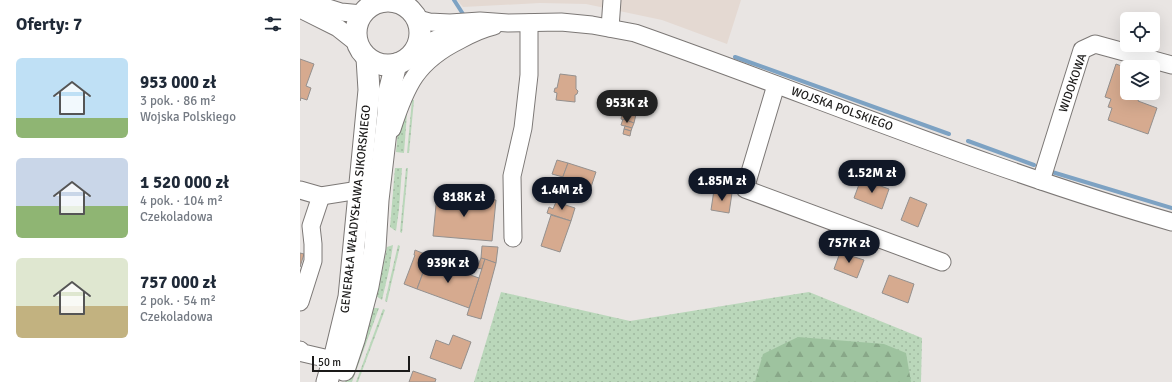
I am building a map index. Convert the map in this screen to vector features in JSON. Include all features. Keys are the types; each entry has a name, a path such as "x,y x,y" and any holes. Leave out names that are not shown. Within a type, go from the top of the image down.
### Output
{"main road":[{"path":"387,0 400,3 409,8 421,31 416,50 408,59 396,64 378,64 362,51 356,31 358,20 371,6 387,0"},
{"name":"GENERAŁA WŁADYSŁAWA SIKORSKIEGO","path":"339,370 349,297 369,90 362,51"},
{"name":"GENERAŁA WŁADYSŁAWA SIKORSKIEGO","path":"327,382 339,370 354,340 368,286 375,248 389,92 396,64"}],"street":[{"path":"300,0 341,12 371,6"},
{"path":"323,0 339,0"},
{"path":"610,28 612,0"},
{"path":"409,8 429,22 481,25"},
{"path":"300,9 338,28 362,51"},
{"path":"513,238 512,176 523,128 529,74 530,22"},
{"name":"WOJSKA POLSKIEGO","path":"481,25 530,22 566,23 610,28 636,33 1041,181 1172,222"},
{"path":"416,50 430,41 481,25"},
{"path":"382,162 400,103 412,79 424,65 442,49 481,25"},
{"name":"WIDOKOWA","path":"1041,181 1082,50 1095,44 1172,65"},
{"path":"776,85 745,189 942,262"},
{"path":"300,190 321,196 359,190"},
{"path":"300,302 313,261 314,244 311,226 321,196"},
{"path":"300,350 303,353 339,370"}],"shaded area":[{"path":"457,0 741,0 727,44 662,20 586,4 540,3 463,7"}],"green space":[{"path":"408,100 404,153 396,152 399,119"},
{"path":"412,100 414,100 409,153 407,153"},
{"path":"395,168 402,168 396,231 390,227"},
{"path":"406,168 408,168 402,233 400,232"},
{"path":"393,245 382,300 376,296 387,247"},
{"path":"398,245 400,246 387,302 385,301"},
{"path":"501,292 630,321 809,292 922,338 921,382 474,382"},
{"path":"373,308 379,308 352,382 345,382"},
{"path":"383,309 385,310 358,382 356,382"},
{"path":"798,337 884,344 906,353 911,382 755,382 763,354"}],"building":[{"path":"300,59 314,64 306,86 311,88 307,100 301,98 300,101"},
{"path":"1116,64 1120,65 1120,100 1138,100 1157,108 1148,134 1108,120 1112,108 1108,107 1111,99 1105,97"},
{"path":"560,74 576,76 576,89 578,91 575,95 575,102 556,100 557,93 554,92 555,88 557,88"},
{"path":"624,106 637,110 634,123 621,119"},
{"path":"623,119 634,123 632,128 621,125"},
{"path":"625,126 632,128 631,131 624,129"},
{"path":"624,129 631,131 630,136 623,134"},
{"path":"557,160 568,163 563,177 552,174"},
{"path":"568,163 596,172 588,196 559,187"},
{"path":"861,179 889,189 882,209 854,198"},
{"path":"714,190 732,193 729,213 711,210"},
{"path":"437,195 496,200 492,241 433,236"},
{"path":"910,197 927,204 918,227 901,220"},
{"path":"556,202 575,208 571,221 547,213 549,207 553,209"},
{"path":"551,215 571,221 560,252 541,246"},
{"path":"482,246 498,247 496,263 481,258"},
{"path":"415,250 427,255 426,258 428,259 417,289 404,284 415,255"},
{"path":"841,250 849,253 848,255 864,260 857,278 834,269"},
{"path":"300,253 304,254 300,267"},
{"path":"481,258 485,259 482,269 477,268"},
{"path":"485,259 496,263 481,319 467,315"},
{"path":"427,262 432,264 433,262 479,278 469,308 417,289"},
{"path":"889,275 914,284 908,303 882,293"},
{"path":"453,335 471,342 461,369 430,358 436,340 449,345"},
{"path":"413,371 436,379 435,382 409,382"}],"waterway":[{"path":"454,0 463,14"},
{"path":"735,57 949,134"},
{"path":"968,141 1034,165"},
{"path":"1052,172 1172,208"}]}
